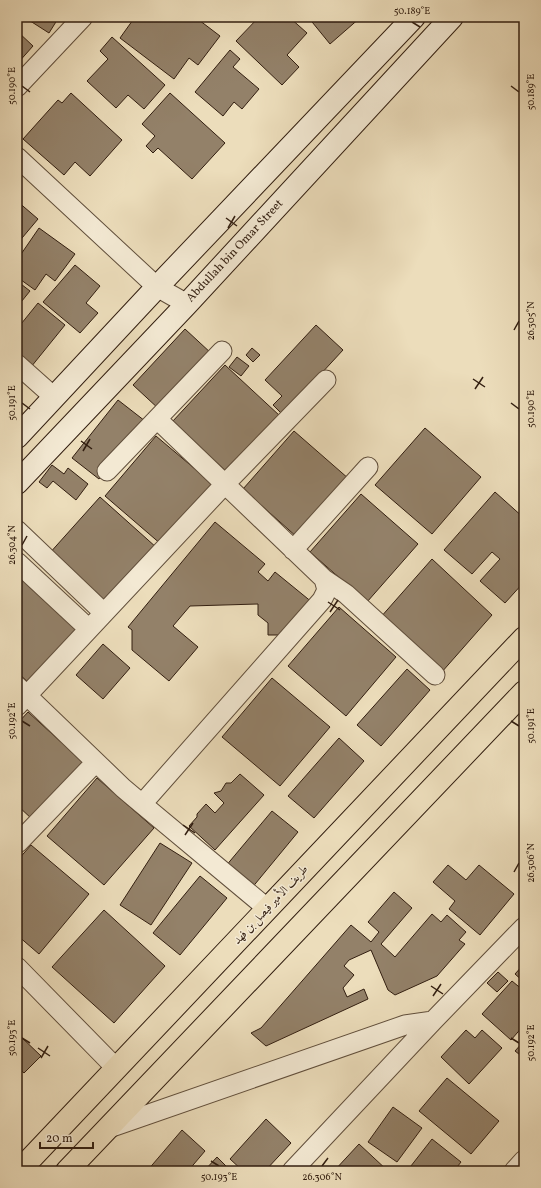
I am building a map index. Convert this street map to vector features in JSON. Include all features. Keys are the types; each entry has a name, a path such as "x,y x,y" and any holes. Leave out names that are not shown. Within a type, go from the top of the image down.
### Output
{"main road":[{"name":"طريف الأمير فيصل بن فهد","path":"19,1171 524,638"},
{"path":"67,1171 524,692"}],"street":[{"path":"17,87 83,17"},
{"path":"17,437 157,287 414,17"},
{"name":"Abdullah bin Omar Street","path":"17,483 187,304 452,17"},
{"path":"17,158 157,287 187,304"},
{"path":"107,471 222,351"},
{"path":"17,364 54,398"},
{"path":"268,909 142,804 20,696 90,629 225,484 326,380"},
{"path":"157,419 324,580 346,594 435,675"},
{"path":"293,550 368,467"},
{"path":"17,530 104,613"},
{"path":"33,546 17,562 90,629"},
{"path":"142,804 322,600 327,590 324,580"},
{"path":"18,843 96,762"},
{"path":"292,1171 433,1020 524,927"},
{"path":"17,967 116,1068"},
{"path":"106,1129 406,1025 433,1020"},
{"path":"514,1171 524,1160"}],"building":[{"path":"24,17 59,17 49,33"},
{"path":"135,17 195,17 220,36 198,65 189,58 174,79 120,38"},
{"path":"259,17 289,17 307,33 287,55 299,67 282,85 236,41"},
{"path":"308,17 361,17 330,44"},
{"path":"17,31 33,46 17,64"},
{"path":"112,37 165,85 144,109 128,95 116,108 87,81 108,59 100,51"},
{"path":"230,50 240,59 233,67 259,89 242,109 234,102 223,116 195,92"},
{"path":"71,93 122,140 90,176 75,162 64,175 23,139 58,100 62,103"},
{"path":"170,93 225,143 192,179 158,148 153,153 146,146 155,136 142,124"},
{"path":"17,201 38,219 17,244"},
{"path":"39,228 75,254 55,281 46,274 35,290 17,277 17,260"},
{"path":"75,265 100,286 86,303 98,313 80,333 43,302"},
{"path":"17,281 30,291 17,307"},
{"path":"38,303 65,325 31,367 17,355 17,329"},
{"path":"316,325 343,350 283,415 273,405 282,396 265,380"},
{"path":"185,329 212,354 160,410 133,385"},
{"path":"252,348 260,355 253,362 246,355"},
{"path":"237,357 249,366 241,376 229,367"},
{"path":"225,365 280,416 228,473 172,422"},
{"path":"118,400 145,421 99,479 72,458"},
{"path":"425,428 481,477 432,534 375,485"},
{"path":"294,431 349,479 298,538 243,489"},
{"path":"156,436 214,485 162,545 105,496"},
{"path":"52,465 64,474 68,468 88,484 76,500 53,481 47,488 39,482"},
{"path":"495,492 524,518 524,582 505,603 480,581 500,559 492,552 472,574 444,550"},
{"path":"361,494 418,544 367,602 310,552"},
{"path":"100,497 157,548 105,606 48,555"},
{"path":"215,522 265,564 258,572 268,581 275,572 313,603 286,635 268,635 268,623 258,615 258,604 190,606 173,626 198,647 169,681 132,650 132,630 128,627"},
{"path":"432,559 492,615 441,673 380,618"},
{"path":"25,577 81,628 30,684 17,672 17,585"},
{"path":"339,607 396,657 346,716 288,666"},
{"path":"103,644 130,668 103,699 76,675"},
{"path":"407,669 430,690 381,746 357,725"},
{"path":"272,678 330,727 280,786 222,737"},
{"path":"28,712 84,763 33,820 17,805 17,724"},
{"path":"339,738 364,761 314,818 288,796"},
{"path":"240,774 264,795 215,850 189,826 206,804 215,813 224,803 214,793 221,791 226,783 231,783"},
{"path":"97,778 154,828 104,885 47,836"},
{"path":"272,811 298,832 251,889 225,867"},
{"path":"160,843 192,863 151,925 120,905"},
{"path":"31,845 89,894 39,954 17,935 17,861"},
{"path":"448,865 466,880 479,865 514,894 480,935 449,909 455,901 433,882"},
{"path":"200,876 227,898 180,955 153,933"},
{"path":"394,892 412,908 381,944 395,957 432,914 441,922 447,915 466,932 459,940 465,944 437,976 395,995 388,990 371,950 349,960 344,966 354,975 343,988 347,997 364,989 368,999 266,1046 251,1033 261,1028 351,925 371,942 379,932 368,922"},
{"path":"104,910 165,966 114,1023 52,967"},
{"path":"524,964 524,982 515,974"},
{"path":"498,972 508,981 497,992 487,983"},
{"path":"512,981 524,991 524,1025 511,1040 482,1014"},
{"path":"466,1030 475,1038 482,1030 502,1048 469,1084 441,1057"},
{"path":"17,1033 41,1056 24,1073 17,1067"},
{"path":"524,1041 524,1058 515,1051"},
{"path":"447,1078 499,1121 471,1154 419,1111"},
{"path":"393,1107 422,1128 397,1162 368,1142"},
{"path":"266,1119 291,1143 265,1171 243,1171 230,1159"},
{"path":"182,1130 205,1151 188,1171 147,1171"},
{"path":"432,1139 461,1162 454,1171 407,1171"},
{"path":"359,1144 388,1171 334,1171"},
{"path":"217,1157 231,1171 204,1171"}]}
